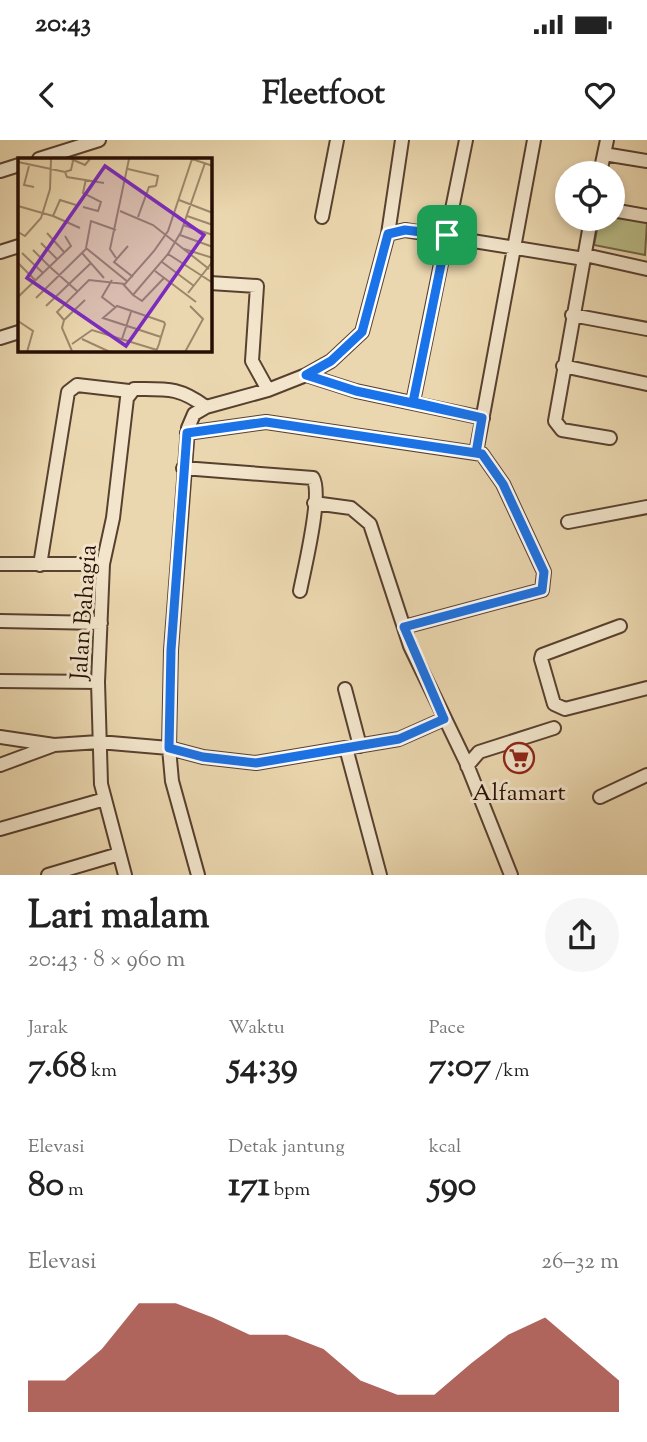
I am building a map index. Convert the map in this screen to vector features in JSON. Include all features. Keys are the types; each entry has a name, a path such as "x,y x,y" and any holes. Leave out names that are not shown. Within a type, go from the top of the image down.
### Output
{"street":[{"path":"42,158 99,140"},
{"path":"322,217 337,140"},
{"path":"198,875 172,781 169,748 171,650 187,433 194,414 206,407 268,390 306,375 331,361 362,332 388,234 402,140"},
{"path":"413,402 466,140"},
{"path":"476,453 534,140"},
{"path":"603,161 607,140"},
{"path":"604,154 647,161"},
{"path":"0,171 18,165"},
{"path":"625,212 647,216"},
{"path":"388,234 405,230 447,235 647,269"},
{"path":"589,231 554,415 556,426 610,438"},
{"path":"0,252 18,246"},
{"path":"212,283 246,283 257,286 251,361 268,390"},
{"path":"572,315 647,329"},
{"path":"0,338 18,332"},
{"path":"564,366 647,384"},
{"path":"306,375 356,391 482,418"},
{"path":"40,565 68,392 77,385 129,391 175,389 206,407"},
{"name":"Jalan Bahagia","path":"125,875 105,799 99,742 98,682 103,564 113,518 129,391"},
{"path":"187,433 266,422 482,454 503,484 544,572 542,590 404,627"},
{"path":"183,468 310,476 316,483 300,592"},
{"path":"314,503 351,508 370,524 404,627 467,765 511,875"},
{"path":"568,522 647,507"},
{"path":"0,564 103,564"},
{"path":"0,621 101,623"},
{"path":"620,626 542,655 554,704 565,709 647,688"},
{"path":"0,681 98,682"},
{"path":"345,689 360,746"},
{"path":"0,737 54,745 99,742 169,748 203,757 256,763 399,739 444,719"},
{"path":"467,765 479,752 554,729"},
{"path":"0,765 54,745"},
{"path":"346,748 380,875"},
{"path":"600,797 647,775"},
{"path":"0,828 105,799"},
{"path":"48,875 120,854"}],"green space":[{"path":"625,218 647,222 645,255 594,245 597,231 625,231"}],"place":[{"name":"Alfamart","path":"519,758"}],"route":[{"path":"447,235 405,230 388,234 384,242 372,306 362,332 331,361 306,375 356,391 482,418 476,453 482,454 503,484 544,572 542,590 404,627 444,719 399,739 256,763 203,757 169,748 171,650 187,433 266,422 476,453 482,418 413,402 447,235"}]}
